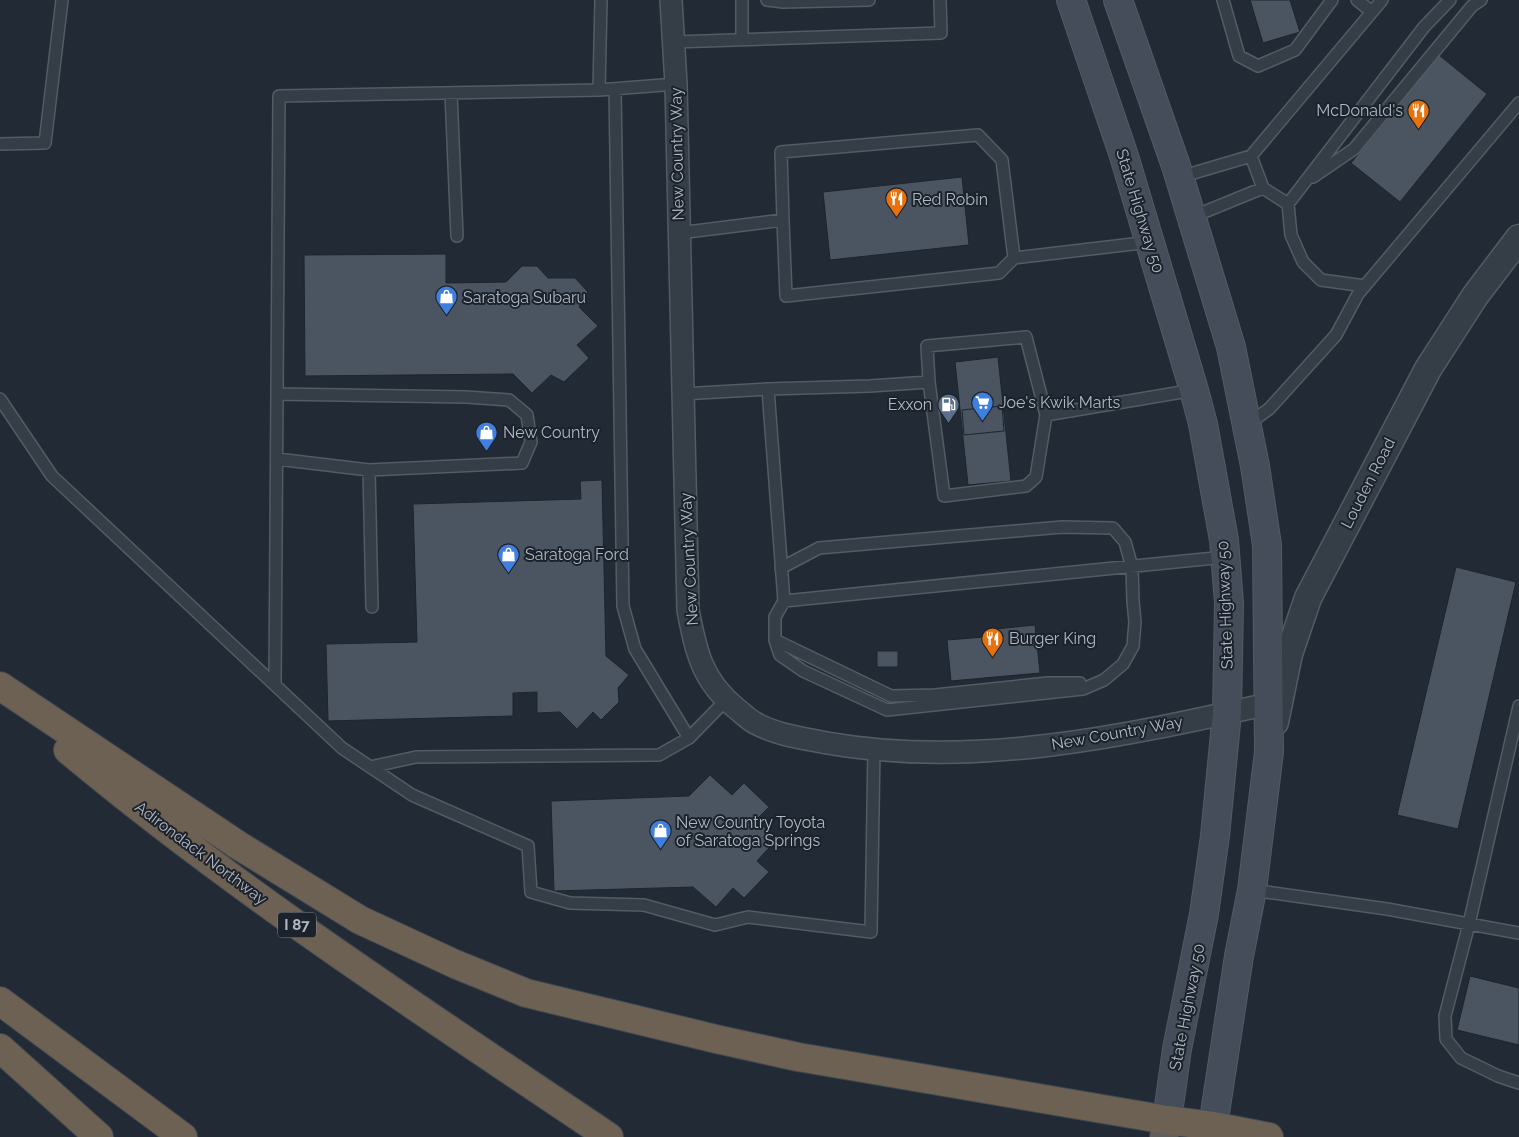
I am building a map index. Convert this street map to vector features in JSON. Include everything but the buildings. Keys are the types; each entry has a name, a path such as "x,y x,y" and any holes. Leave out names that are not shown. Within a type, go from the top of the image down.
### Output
{"highway":[{"path":"0,686 238,845 360,920 456,964 526,993 798,1057 1165,1128 1269,1137"},
{"name":"Adirondack Northway","path":"0,693 96,773 236,881 385,987 609,1137"},
{"path":"0,1001 182,1137"},
{"path":"0,1048 99,1137"}],"main road":[{"name":"State Highway 50","path":"1071,0 1124,156 1194,390 1203,424 1224,540 1229,603 1227,713 1215,836 1204,914 1177,1049 1165,1128"},
{"path":"1118,0 1179,177 1231,347 1247,425 1267,545 1269,752 1252,890 1238,956 1212,1131"}],"street":[{"name":"New Country Way","path":"671,0 676,84 688,610 695,649 711,682 726,700 753,722 783,734 859,748 909,752 976,751 1072,743 1268,704"},
{"name":"Louden Road","path":"1269,752 1289,654 1308,598 1428,369 1475,296 1519,238"}],"lane":[{"path":"0,144 45,144 62,0"},
{"path":"599,90 601,0"},
{"path":"742,0 742,39"},
{"path":"767,0 784,2 869,0"},
{"path":"674,42 941,33 940,0"},
{"path":"1223,0 1239,56 1258,66 1295,50 1332,0"},
{"path":"1357,0 1372,12"},
{"path":"1179,177 1251,156 1382,0"},
{"path":"1365,286 1321,280 1303,262 1291,235 1288,204 1424,27 1450,0"},
{"path":"1303,184 1354,149 1477,2"},
{"path":"275,685 279,96 599,90 676,84"},
{"path":"615,89 623,606 635,648 689,738"},
{"path":"451,93 457,236"},
{"path":"1247,425 1269,409 1336,335 1358,294 1519,103"},
{"path":"1014,258 1002,160 978,135 781,152 786,296 999,273 1014,258 1150,242"},
{"path":"1251,156 1263,188 1288,204"},
{"path":"1192,217 1263,188"},
{"path":"679,233 783,220"},
{"path":"1026,337 1046,415 1036,477 1026,486 944,496 929,382 927,346 1026,337"},
{"path":"682,394 929,382"},
{"path":"768,389 781,568 784,601 775,618 775,640 780,655 803,671 887,710 1083,689 1104,680 1123,664 1133,646 1135,622 1132,567 1125,542 1113,528 1062,527 818,548 781,568"},
{"path":"1046,415 1194,390"},
{"path":"277,394 466,397 509,400 527,415 532,442 522,462 370,470 277,459"},
{"path":"0,399 52,476 342,748 412,795 528,846 531,892 570,903 644,904 715,925 748,917 871,932 874,749"},
{"path":"370,470 372,607"},
{"path":"784,601 1225,557"},
{"path":"775,640 891,696 934,695 1048,683 1098,683"},
{"path":"370,767 416,757 659,755 689,738 726,700"},
{"path":"1519,706 1469,924 1445,1016 1446,1039 1461,1058 1498,1076 1519,1083"},
{"path":"1252,890 1387,909 1519,933"}],"place":[{"name":"McDonald's","path":"1419,129"},
{"name":"Red Robin","path":"896,218"},
{"name":"Saratoga Subaru","path":"447,316"},
{"name":"Joe's Kwik Marts","path":"983,421"},
{"name":"Exxon","path":"948,423"},
{"name":"New Country","path":"487,451"},
{"name":"Saratoga Ford","path":"509,573"},
{"name":"Burger King","path":"993,657"},
{"name":"New Country Toyota of Saratoga Springs","path":"660,850"}]}
